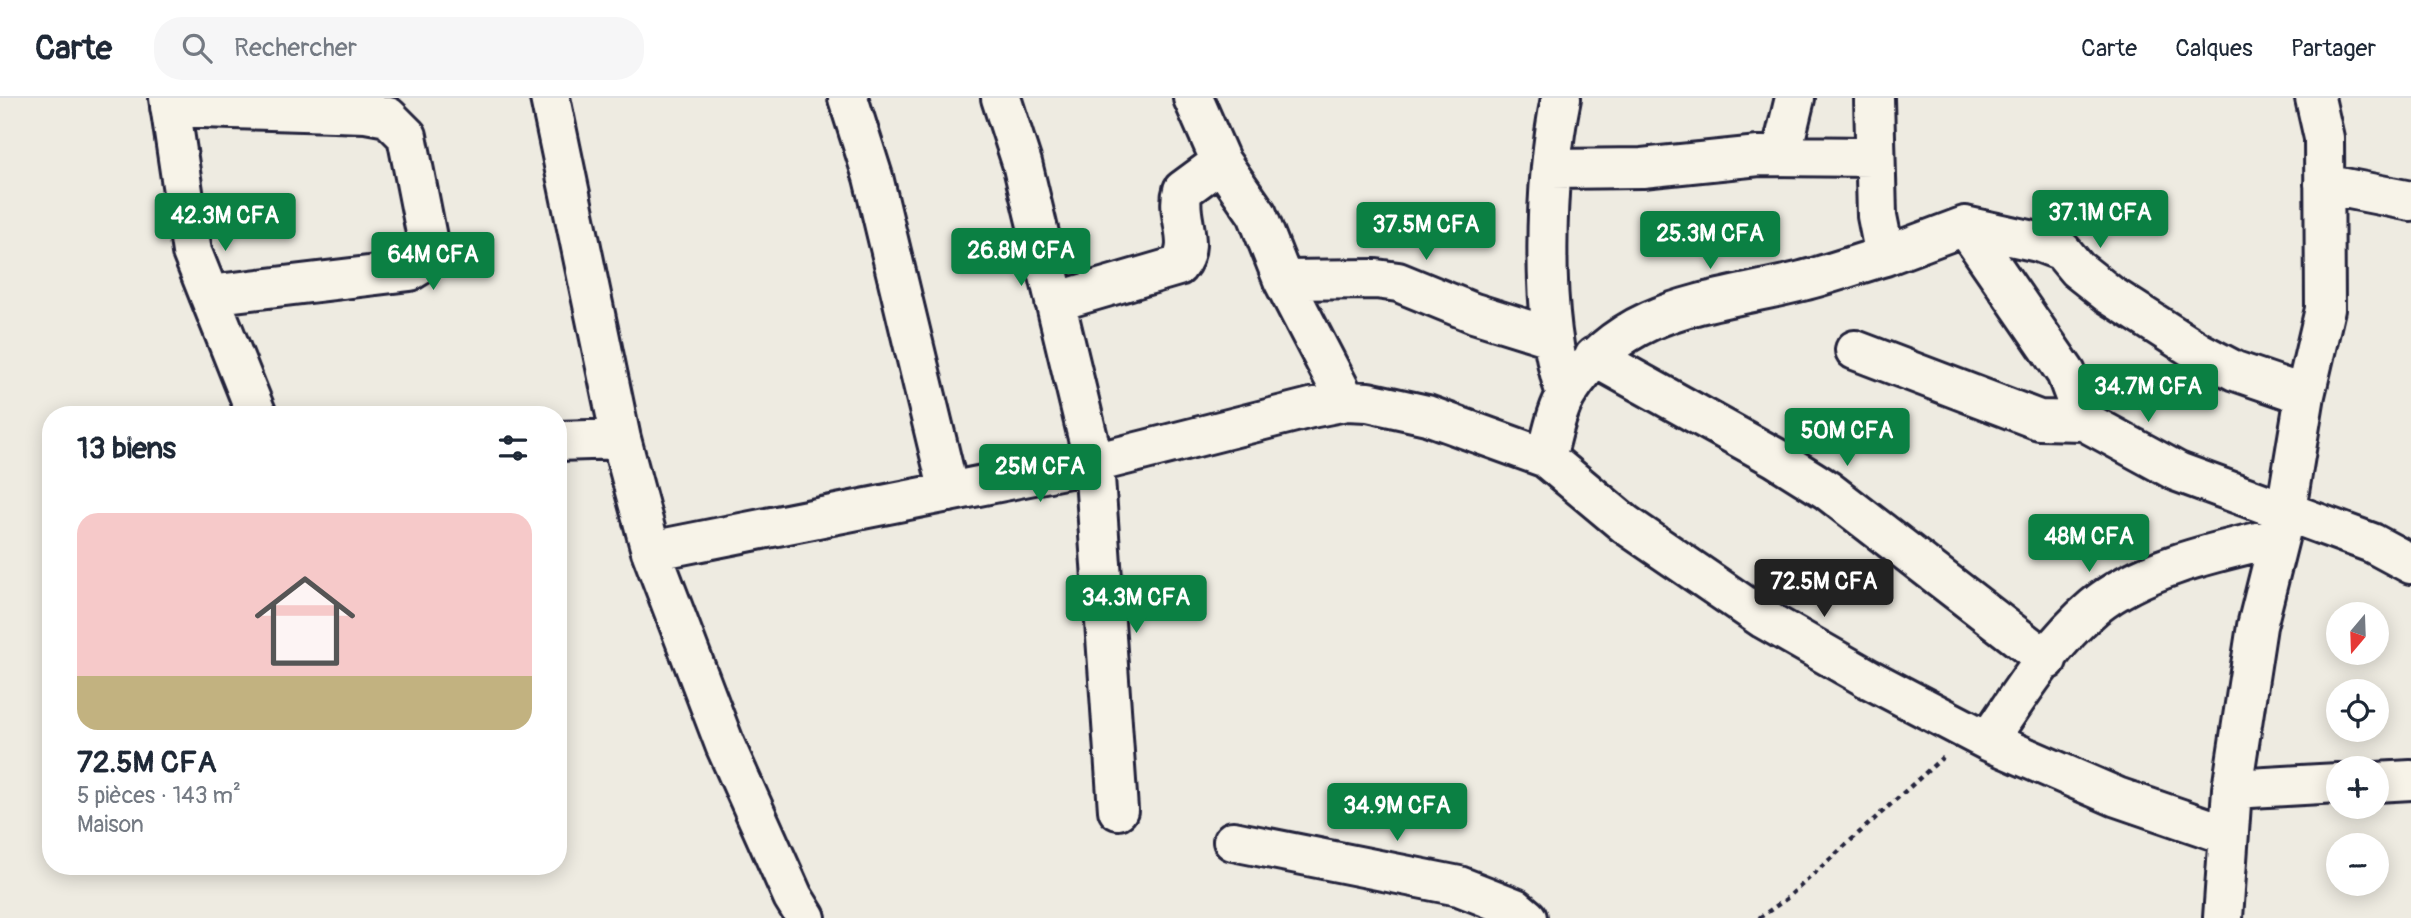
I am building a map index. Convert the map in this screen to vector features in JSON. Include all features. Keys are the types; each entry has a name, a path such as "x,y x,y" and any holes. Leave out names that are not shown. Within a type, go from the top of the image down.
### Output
{"street":[{"path":"550,98 621,439 651,551 725,745 793,897 806,918"},
{"path":"848,98 873,177 949,492"},
{"path":"1001,98 1021,163 1094,463 1118,810"},
{"path":"1193,98 1221,162 1257,214 1283,280 1346,401"},
{"path":"1561,98 1552,169 1551,337 1566,394"},
{"path":"1781,156 1795,98"},
{"path":"1874,98 1873,157 1877,216 1885,256"},
{"path":"2223,918 2232,789 2257,626 2282,523 2305,395 2325,309 2323,127 2315,98"},
{"path":"209,295 410,271 423,263 430,253 407,136 388,117 366,113 170,103 192,252 209,295 253,406"},
{"path":"1552,169 1642,168 1710,159 1781,156 1873,157"},
{"path":"1055,302 1178,266 1187,248 1180,204 1183,190 1221,162"},
{"path":"2324,184 2411,201"},
{"path":"1546,458 1566,394 1594,357 1626,331 1646,320 1700,303 1804,281 1885,256 1965,226 2057,248 2077,269 2110,295 2199,352 2235,371 2305,395"},
{"path":"1965,226 2066,373 2084,421"},
{"path":"1283,280 1389,280 1474,313 1551,337"},
{"path":"1855,351 2039,420 2084,421 2178,472 2282,523 2372,543 2411,564"},
{"path":"1594,357 1776,458 1827,490 2047,660"},
{"path":"651,551 1094,463 1346,401 1427,415 1546,458 1605,510 1764,619 1979,737 2118,797 2228,835"},
{"path":"567,441 621,439"},
{"path":"1979,737 2096,605 2128,586 2282,523"},
{"path":"2389,781 2411,780"},
{"path":"2232,789 2326,784"},
{"path":"1233,841 1459,886 1515,908 1527,918"}],"path":[{"path":"1759,918 1786,899 1979,737"}]}
